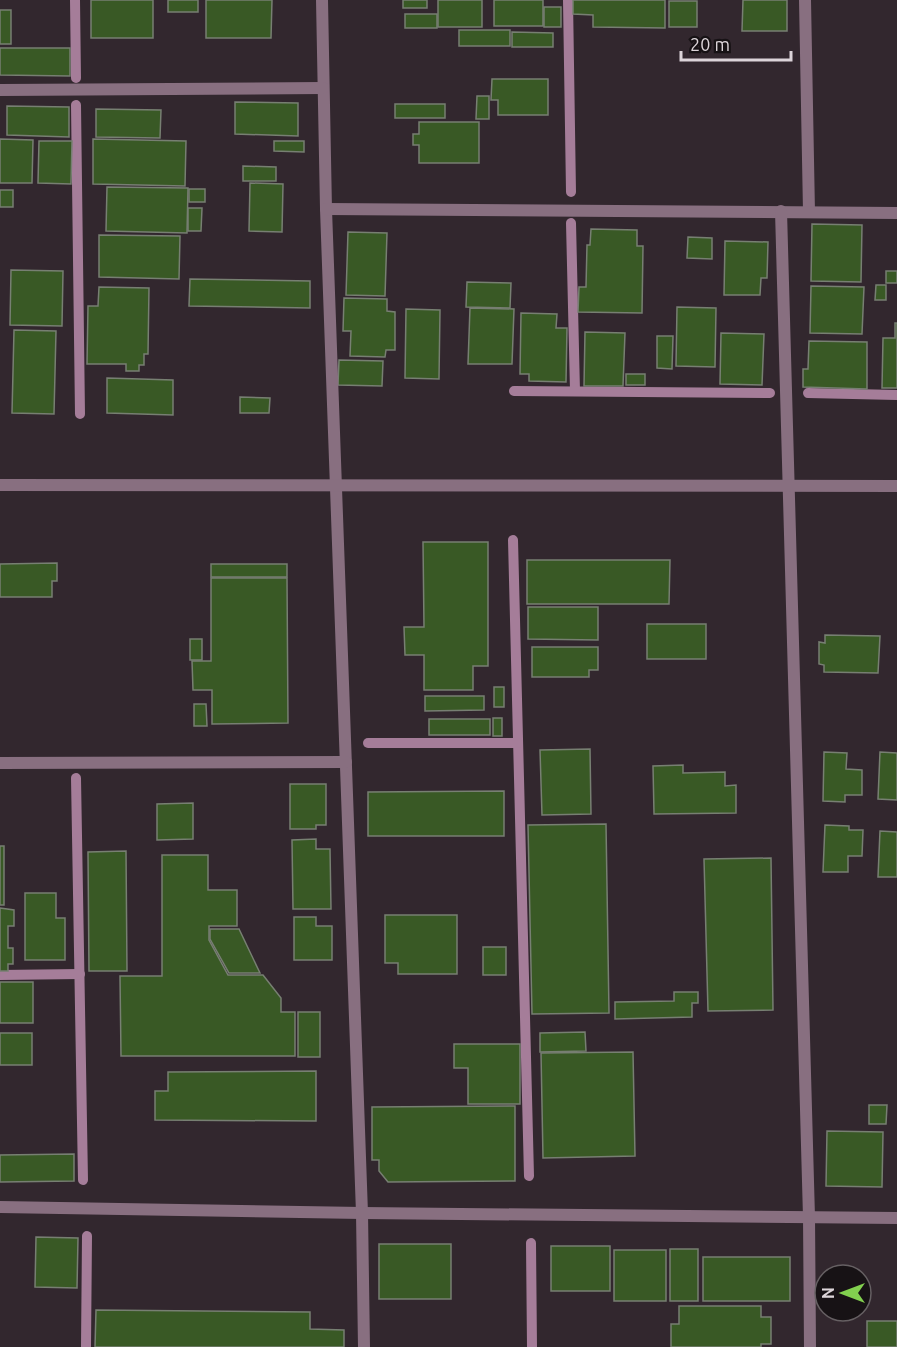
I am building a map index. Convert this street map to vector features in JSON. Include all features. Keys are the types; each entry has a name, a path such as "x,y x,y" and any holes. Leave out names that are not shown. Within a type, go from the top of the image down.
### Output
{"street":[{"path":"322,0 326,209 362,1213 364,1347"},
{"path":"805,0 809,212"},
{"path":"0,90 323,88"},
{"path":"326,209 897,213"},
{"path":"781,212 809,1216 810,1347"},
{"path":"0,484 897,486"},
{"path":"0,763 346,762"},
{"path":"0,1207 897,1218"}],"building":[{"path":"91,0 153,0 153,38 91,38"},
{"path":"168,0 198,0 198,12 168,12"},
{"path":"206,0 272,0 271,38 206,38"},
{"path":"403,0 427,0 427,8 403,8"},
{"path":"438,0 482,0 482,27 438,27"},
{"path":"494,0 543,0 543,26 494,26"},
{"path":"573,0 665,0 665,28 593,27 593,15 573,14"},
{"path":"743,0 787,0 787,31 742,31"},
{"path":"669,1 697,1 697,27 669,27"},
{"path":"544,7 561,7 561,27 544,27"},
{"path":"0,10 11,10 11,44 0,44"},
{"path":"405,14 437,14 437,28 405,28"},
{"path":"459,30 510,30 510,46 459,46"},
{"path":"512,32 553,33 553,47 512,47"},
{"path":"0,48 70,48 70,76 0,75"},
{"path":"492,79 548,79 548,115 498,115 498,100 491,100"},
{"path":"477,96 489,96 489,119 476,119"},
{"path":"235,102 298,103 298,136 235,134"},
{"path":"395,104 445,104 445,118 395,118"},
{"path":"7,106 69,107 69,137 7,135"},
{"path":"96,109 161,110 160,138 96,137"},
{"path":"419,122 479,122 479,163 419,163 419,145 413,145 413,134 419,134"},
{"path":"0,139 33,140 32,183 0,183"},
{"path":"93,139 186,141 185,186 93,184"},
{"path":"39,141 72,141 71,184 38,183"},
{"path":"274,141 304,141 304,152 274,151"},
{"path":"243,166 276,167 276,181 243,181"},
{"path":"250,183 283,184 282,232 249,231"},
{"path":"107,187 188,188 187,233 106,231"},
{"path":"189,189 205,189 205,202 189,202"},
{"path":"0,190 13,190 13,207 0,207"},
{"path":"188,208 202,208 201,231 188,231"},
{"path":"812,224 862,225 861,282 811,281"},
{"path":"591,229 637,230 637,246 643,246 642,313 578,312 579,287 586,287 587,245 590,245"},
{"path":"348,232 387,233 385,296 346,295"},
{"path":"99,235 180,236 179,279 99,277"},
{"path":"688,237 712,238 712,259 687,258"},
{"path":"725,241 768,242 767,278 761,278 760,295 724,295"},
{"path":"11,270 63,271 62,326 10,325"},
{"path":"886,271 897,271 897,283 886,283"},
{"path":"190,279 310,281 310,308 189,306"},
{"path":"467,282 511,283 510,308 466,307"},
{"path":"876,285 886,285 886,300 875,300"},
{"path":"811,286 864,287 862,334 810,333"},
{"path":"99,287 149,288 148,354 144,354 144,365 139,365 139,371 126,371 126,364 87,364 88,306 98,306"},
{"path":"344,298 387,299 387,311 395,312 395,350 386,350 385,357 350,356 351,331 343,331"},
{"path":"677,307 716,308 715,367 676,366"},
{"path":"470,308 514,309 512,364 468,364"},
{"path":"406,309 440,310 439,379 405,378"},
{"path":"521,313 557,314 556,328 567,328 566,382 529,381 529,374 520,374"},
{"path":"895,323 897,323 897,388 882,388 883,338 895,338"},
{"path":"14,330 56,331 54,414 12,413"},
{"path":"585,332 625,333 623,386 584,386"},
{"path":"721,333 764,334 762,385 720,384"},
{"path":"657,336 673,336 672,369 657,368"},
{"path":"809,341 867,342 867,389 803,387 803,369 808,369"},
{"path":"339,360 383,361 382,386 338,385"},
{"path":"626,374 645,374 645,385 626,385"},
{"path":"107,378 173,380 173,415 107,413"},
{"path":"240,397 270,398 269,413 240,413"},
{"path":"423,542 488,542 488,666 473,666 473,690 424,690 424,655 405,655 404,627 424,627"},
{"path":"527,560 670,560 669,604 527,604"},
{"path":"57,563 57,581 52,581 52,597 0,597 0,564"},
{"path":"211,564 287,564 287,577 211,577"},
{"path":"211,578 287,578 288,723 212,724 212,690 193,690 192,661 211,661"},
{"path":"528,607 598,607 598,640 528,639"},
{"path":"647,624 706,624 706,659 647,659"},
{"path":"825,635 880,636 878,673 824,672 824,665 819,664 819,642 825,643"},
{"path":"190,639 202,639 202,660 190,660"},
{"path":"532,647 598,647 598,670 589,670 589,677 532,677"},
{"path":"494,687 504,687 504,707 494,707"},
{"path":"425,696 484,696 484,710 425,711"},
{"path":"194,704 206,704 207,726 194,726"},
{"path":"493,718 502,718 502,736 493,736"},
{"path":"429,719 490,719 490,735 429,735"},
{"path":"590,749 591,814 542,815 540,750"},
{"path":"824,752 847,753 846,769 862,770 862,795 845,795 845,802 823,801"},
{"path":"880,752 897,753 897,800 878,799"},
{"path":"683,765 683,773 725,772 725,786 736,785 736,813 654,814 653,766"},
{"path":"290,784 326,784 326,825 316,825 316,829 290,829"},
{"path":"504,791 504,836 368,836 368,792"},
{"path":"193,803 193,839 157,840 157,804"},
{"path":"606,824 609,1013 532,1014 528,825"},
{"path":"825,825 849,826 849,830 863,830 862,856 848,856 848,872 823,872"},
{"path":"880,831 897,832 897,877 878,877"},
{"path":"316,839 316,849 330,849 331,909 293,909 292,840"},
{"path":"0,846 4,846 4,905 0,905"},
{"path":"126,851 127,971 89,971 88,852"},
{"path":"162,855 208,855 208,890 237,890 237,926 209,926 209,940 228,975 263,975 281,998 281,1012 295,1012 295,1056 121,1056 120,976 162,976"},
{"path":"771,858 773,1010 708,1011 704,859"},
{"path":"25,893 56,893 56,918 65,918 65,960 25,960"},
{"path":"0,908 14,910 14,926 8,926 8,948 13,948 13,964 8,964 8,971 0,971"},
{"path":"385,915 457,915 457,974 398,974 398,963 385,963"},
{"path":"294,917 316,917 316,926 332,926 332,960 294,960"},
{"path":"210,929 239,929 260,973 229,973 210,939"},
{"path":"483,947 506,947 506,975 483,975"},
{"path":"0,982 33,982 33,1023 0,1023"},
{"path":"674,992 698,992 698,1003 692,1003 692,1017 615,1019 615,1002 674,1001"},
{"path":"298,1012 320,1012 320,1057 298,1057"},
{"path":"585,1032 586,1051 540,1052 540,1033"},
{"path":"0,1033 32,1033 32,1065 0,1065"},
{"path":"454,1044 520,1044 520,1104 468,1104 468,1068 454,1068"},
{"path":"633,1052 635,1156 543,1158 541,1053"},
{"path":"316,1071 316,1121 155,1120 155,1091 168,1091 168,1072"},
{"path":"869,1105 887,1105 886,1124 869,1124"},
{"path":"515,1106 515,1181 388,1182 379,1171 379,1160 372,1160 372,1107"},
{"path":"827,1131 883,1132 882,1187 826,1186"},
{"path":"74,1154 74,1181 0,1182 0,1155"},
{"path":"36,1237 78,1238 77,1288 35,1287"},
{"path":"379,1244 451,1244 451,1299 379,1299"},
{"path":"551,1246 610,1246 610,1291 551,1291"},
{"path":"670,1249 698,1249 698,1301 670,1301"},
{"path":"614,1250 666,1250 666,1301 614,1301"},
{"path":"703,1257 790,1257 790,1301 703,1301"},
{"path":"679,1306 761,1306 761,1317 771,1317 771,1344 761,1344 761,1347 671,1347 671,1324 679,1324"},
{"path":"96,1310 310,1312 310,1329 344,1330 344,1347 95,1347"},
{"path":"897,1321 897,1347 867,1347 867,1323"}],"waterway":[{"path":"75,0 76,78"},
{"path":"568,0 571,192"},
{"path":"76,105 80,414"},
{"path":"571,223 575,391"},
{"path":"514,391 770,393"},
{"path":"808,393 897,395"},
{"path":"513,540 529,1176"},
{"path":"368,743 518,743"},
{"path":"76,778 83,1180"},
{"path":"0,975 80,974"},
{"path":"86,1347 87,1236"},
{"path":"531,1243 532,1347"}]}
